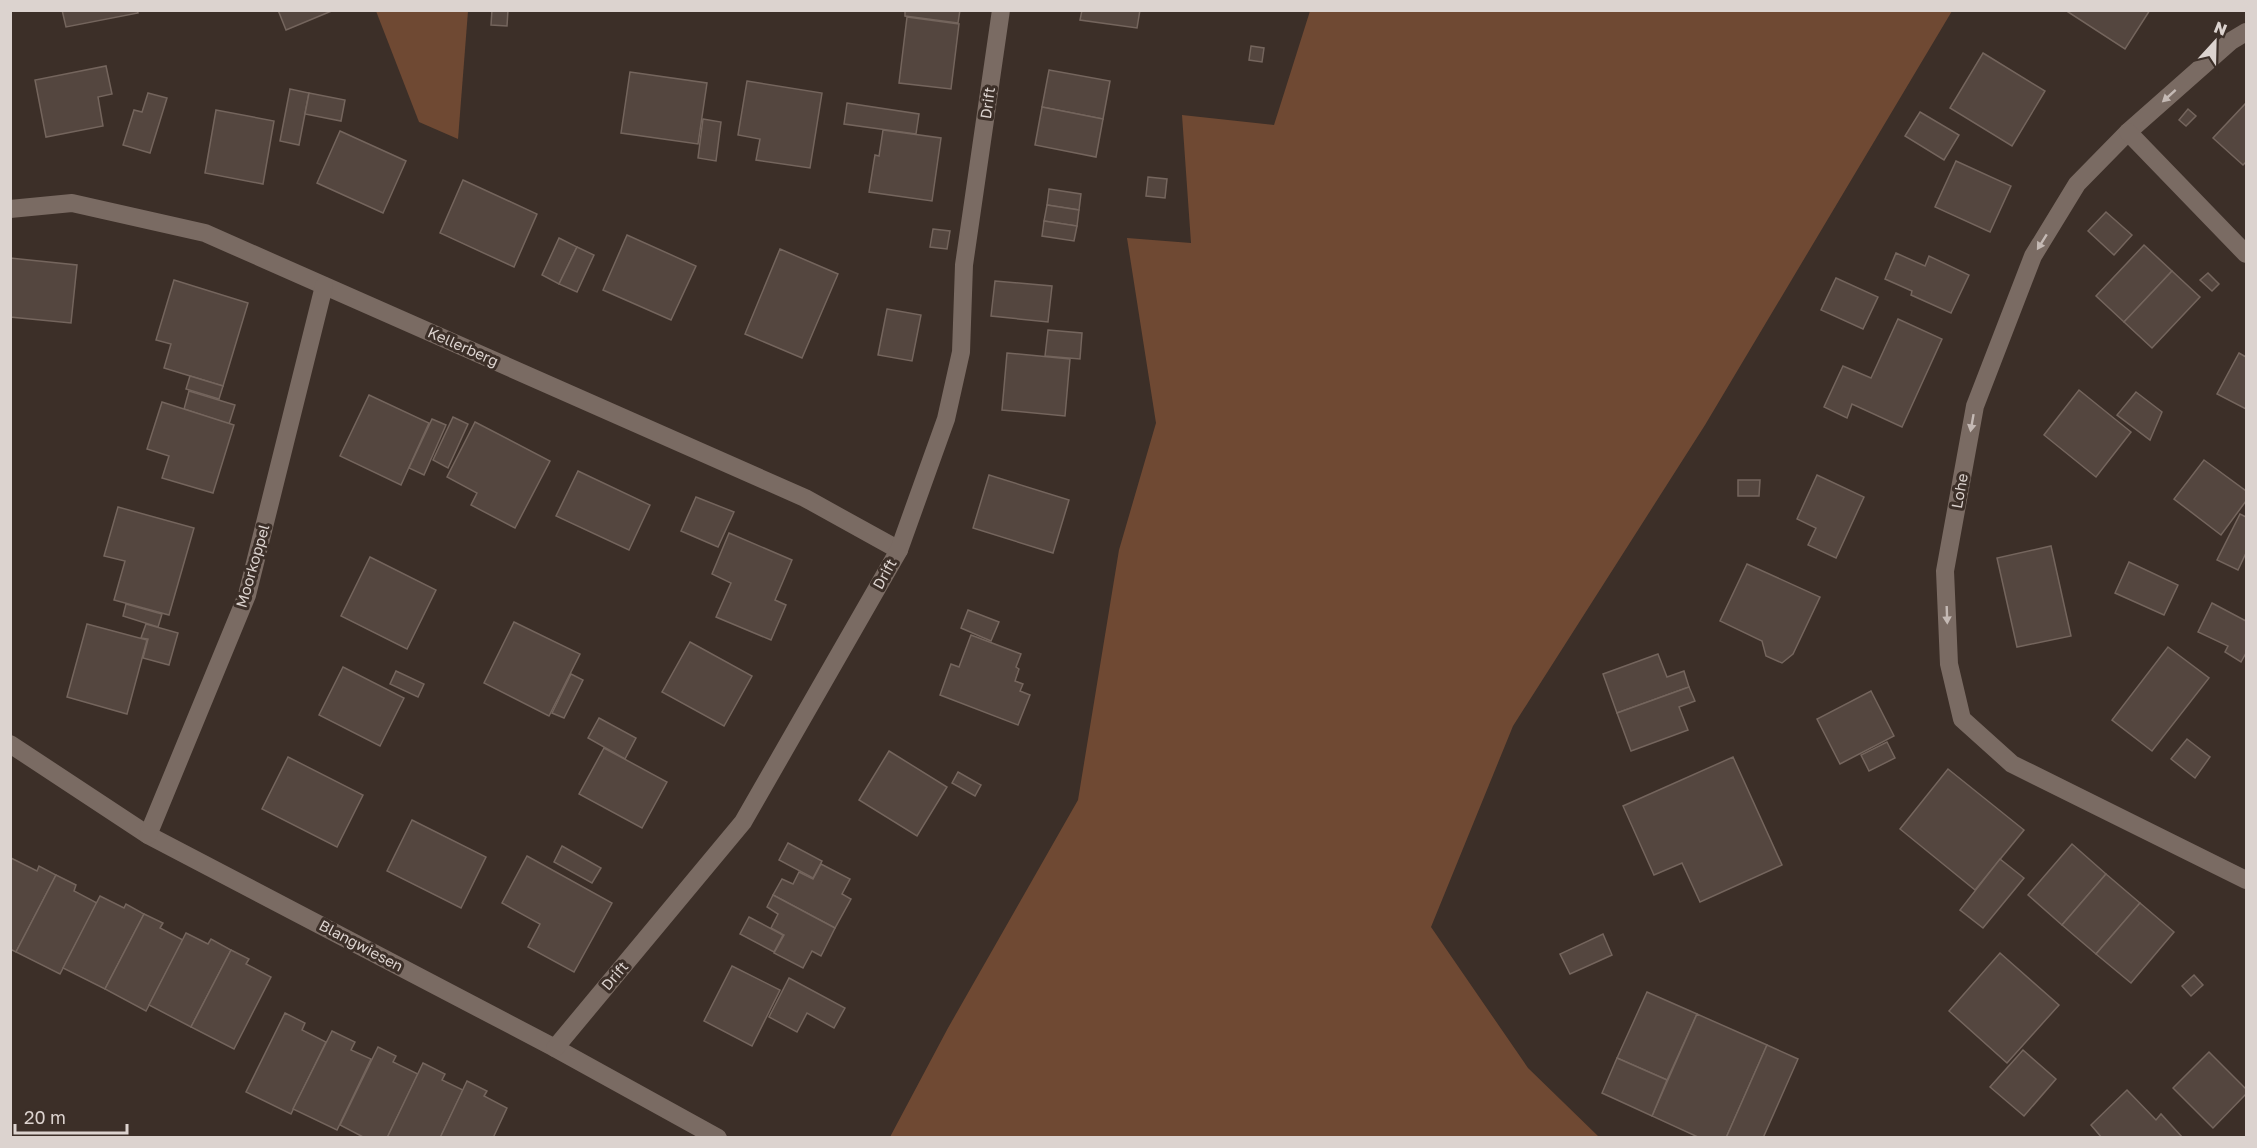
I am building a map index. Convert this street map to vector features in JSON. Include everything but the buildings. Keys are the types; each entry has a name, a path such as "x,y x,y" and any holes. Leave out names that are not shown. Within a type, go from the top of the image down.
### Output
{"street":[{"name":"Drift","path":"555,1048 743,822 899,550 946,419 961,352 964,265 1001,10"},
{"name":"Lohe","path":"2247,32 2231,41 2128,132 2078,184 2033,256 1975,405 1945,571 1949,664 1962,719 2012,764 2247,880"},
{"path":"2128,132 2247,254"},
{"name":"Kellerberg","path":"10,209 72,203 205,233 805,498 899,550"},
{"name":"Moorkoppel","path":"148,835 247,595 324,286"},
{"name":"Blangwiesen","path":"10,744 148,835 555,1048 718,1137"}],"shaded area":[{"path":"376,11 468,11 458,139 419,122"},
{"path":"1310,11 1952,11 1705,425 1513,726 1431,927 1528,1068 1599,1137 890,1137 948,1028 1078,800 1119,550 1156,423 1127,238 1191,243 1182,115 1274,125"}]}
